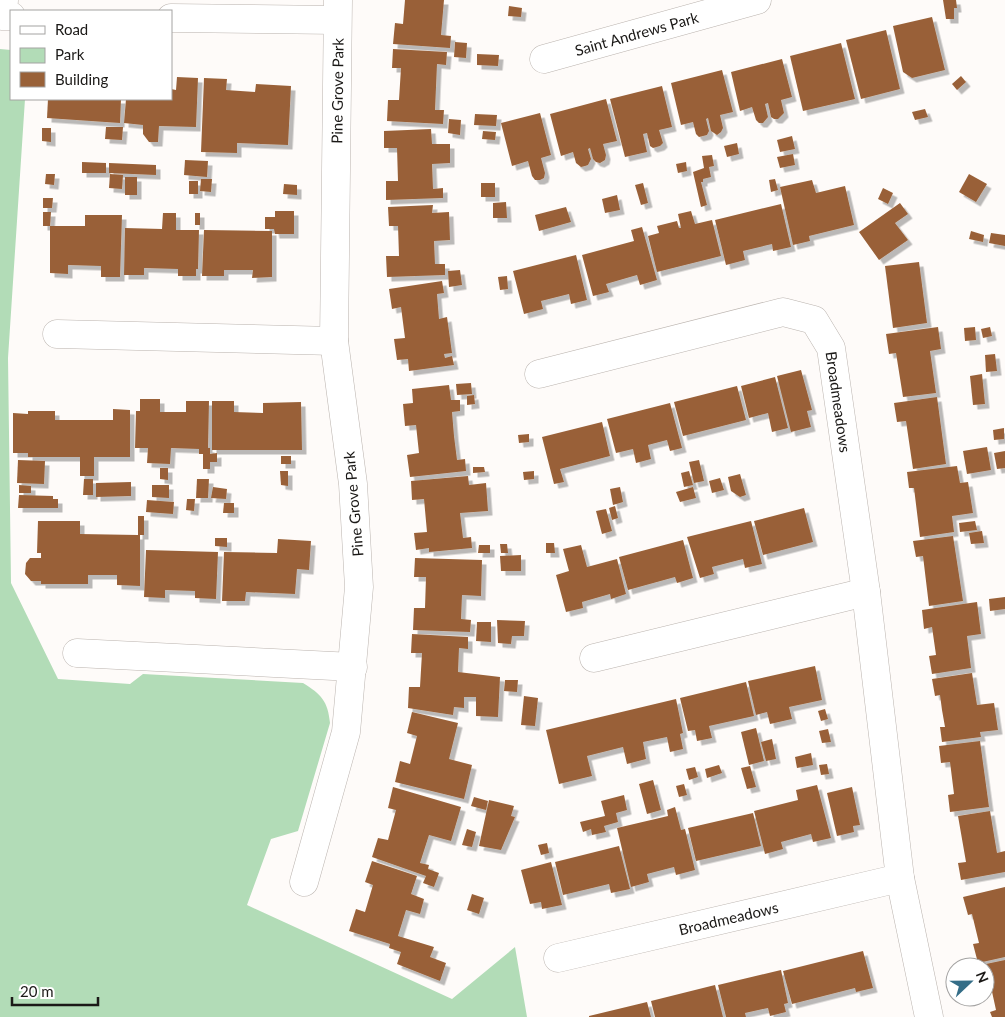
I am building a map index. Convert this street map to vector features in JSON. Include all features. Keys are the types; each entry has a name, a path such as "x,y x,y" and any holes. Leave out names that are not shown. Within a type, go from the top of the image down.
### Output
{"street":[{"path":"4,0 3,16 10,16"},
{"name":"Saint Andrews Park","path":"544,59 757,0"},
{"name":"Pine Grove Park","path":"172,18 338,10 334,341 353,484 359,587 346,732 304,882"},
{"name":"Broadmeadows","path":"539,374 783,312 814,320 831,348 866,592 900,878 929,1017"},
{"path":"57,334 334,341"},
{"path":"594,658 866,592"},
{"path":"77,653 352,667"},
{"name":"Broadmeadows","path":"558,958 900,878"}],"green space":[{"path":"0,49 10,50 10,100 25,100 8,358 11,583 58,679 130,684 143,674 303,683 309,687 319,695 325,704 330,723 298,831 271,839 247,905 452,999 515,947 527,1017 0,1017"}],"building":[{"path":"405,0 444,0 441,35 451,36 450,48 393,44 395,23 403,24"},
{"path":"943,0 956,0 957,8 954,8 954,19 946,19"},
{"path":"509,6 522,8 521,17 508,16"},
{"path":"932,17 945,70 912,78 903,72 893,26"},
{"path":"886,30 900,89 861,99 846,40"},
{"path":"455,42 467,43 466,58 454,57"},
{"path":"841,43 855,99 803,111 790,56"},
{"path":"393,49 447,52 446,65 437,64 435,110 444,110 443,124 387,121 388,100 399,100 401,68 392,68"},
{"path":"477,54 499,55 498,66 477,65"},
{"path":"782,59 792,97 781,100 784,113 778,119 771,117 768,103 765,104 768,117 763,123 759,123 756,120 752,107 740,111 731,72"},
{"path":"722,70 733,112 720,115 723,128 717,135 711,131 708,118 706,119 709,131 707,135 699,137 696,134 693,122 681,125 671,83"},
{"path":"961,76 966,82 957,90 952,84"},
{"path":"177,77 198,78 196,127 159,126 158,142 149,142 143,134 143,125 124,123 126,100 172,100 172,89 176,90"},
{"path":"204,78 227,79 226,90 255,92 256,84 291,86 288,145 237,143 237,153 201,152"},
{"path":"662,86 672,127 659,130 663,143 653,148 650,146 647,133 643,134 647,152 625,157 610,99"},
{"path":"606,99 617,141 603,144 606,155 605,160 600,163 596,162 593,159 590,148 588,149 591,159 588,165 585,166 581,167 576,163 573,152 561,156 550,114"},
{"path":"48,100 121,100 120,123 47,118"},
{"path":"925,109 928,117 915,120 912,112"},
{"path":"540,113 551,155 541,158 545,173 544,178 535,180 528,161 512,166 501,123"},
{"path":"475,114 497,115 496,126 474,125"},
{"path":"449,119 461,120 460,135 448,133"},
{"path":"106,127 123,127 122,140 105,139"},
{"path":"42,128 51,128 51,142 42,141"},
{"path":"431,129 432,144 450,144 450,163 432,164 433,189 443,188 443,198 386,200 386,181 398,181 397,148 384,148 384,131"},
{"path":"483,131 496,132 495,140 482,139"},
{"path":"792,136 795,149 780,152 777,140"},
{"path":"737,143 739,154 727,157 724,146"},
{"path":"793,154 795,165 780,168 777,157"},
{"path":"712,155 714,166 709,167 711,177 703,179 703,182 701,182 707,205 701,207 693,172 704,168 702,156"},
{"path":"185,160 208,161 207,177 184,175"},
{"path":"82,162 106,163 106,173 82,173"},
{"path":"686,162 687,171 678,173 676,164"},
{"path":"109,163 156,165 156,175 109,173"},
{"path":"46,174 55,174 54,185 45,184"},
{"path":"110,174 123,175 122,189 109,188"},
{"path":"969,174 987,184 976,202 959,192"},
{"path":"125,177 137,177 137,195 125,195"},
{"path":"201,179 212,179 211,192 200,191"},
{"path":"775,179 778,190 771,192 769,180"},
{"path":"812,180 816,193 845,186 854,225 809,236 810,241 793,245 780,187"},
{"path":"189,181 198,181 198,194 189,194"},
{"path":"481,183 495,183 495,197 481,197"},
{"path":"643,183 648,203 641,205 635,185"},
{"path":"284,184 297,185 297,195 283,194"},
{"path":"883,188 893,193 888,204 878,199"},
{"path":"617,195 620,210 605,213 602,199"},
{"path":"43,198 53,198 52,208 43,208"},
{"path":"506,202 507,218 493,218 493,203"},
{"path":"900,203 908,214 895,223 908,240 879,260 859,232"},
{"path":"781,204 791,247 773,251 772,244 743,251 745,260 726,265 715,220"},
{"path":"433,205 432,213 449,212 450,240 434,241 435,264 445,264 445,275 387,277 386,256 399,256 398,226 389,226 388,207"},
{"path":"566,207 571,222 539,231 535,215"},
{"path":"275,211 294,211 294,234 275,234 274,229 265,229 265,217 275,217"},
{"path":"691,211 695,224 712,220 721,256 657,272 648,236 659,233 657,226 677,221 679,228 681,228 678,214"},
{"path":"43,212 51,212 50,226 43,226"},
{"path":"163,213 176,213 176,230 199,230 198,269 196,269 196,276 178,276 178,269 144,268 144,275 124,275 125,228 162,229"},
{"path":"195,213 200,213 200,225 195,225"},
{"path":"85,215 122,215 120,277 101,277 101,266 68,265 68,274 50,273 50,226 85,226"},
{"path":"642,227 657,280 640,285 637,275 606,284 609,292 593,296 582,255 634,241 631,230"},
{"path":"204,230 272,231 272,277 252,278 253,270 224,270 224,276 202,276"},
{"path":"971,231 984,235 983,242 969,239"},
{"path":"991,233 1005,235 1005,246 989,243"},
{"path":"576,255 587,300 571,304 569,294 541,301 543,309 524,314 513,271"},
{"path":"919,262 927,323 893,328 885,266"},
{"path":"460,270 462,285 449,287 448,271"},
{"path":"507,276 508,289 500,290 498,277"},
{"path":"442,281 444,293 437,294 439,319 447,317 452,353 444,354 445,358 452,356 454,365 409,371 408,359 397,360 394,339 405,338 401,307 392,309 389,289"},
{"path":"938,327 941,349 930,351 936,393 903,397 896,353 889,354 886,334"},
{"path":"975,327 976,340 965,341 964,328"},
{"path":"990,327 992,336 983,338 981,329"},
{"path":"995,354 997,371 986,372 985,355"},
{"path":"801,370 812,410 807,411 811,427 791,432 777,376"},
{"path":"982,374 985,404 973,405 970,376"},
{"path":"775,377 788,428 772,432 768,413 749,418 741,386"},
{"path":"471,383 472,394 457,395 456,384"},
{"path":"449,385 451,400 460,400 460,411 452,412 454,436 457,460 465,459 466,471 410,477 407,455 419,453 416,425 405,426 403,404 413,403 412,389"},
{"path":"737,386 746,420 683,436 674,402"},
{"path":"474,395 475,404 467,405 467,396"},
{"path":"937,397 946,464 913,469 906,421 897,422 894,403"},
{"path":"140,399 160,399 160,412 186,412 186,401 209,401 208,448 210,448 210,454 217,453 217,462 210,462 210,469 203,469 203,454 199,454 199,449 171,448 170,464 147,463 148,448 135,448 136,411 140,411"},
{"path":"212,401 234,401 234,412 263,413 263,403 301,402 302,450 212,450"},
{"path":"670,403 682,448 670,451 667,440 648,445 651,459 636,463 633,449 616,453 607,419"},
{"path":"113,409 130,410 130,457 94,457 94,476 80,476 80,457 28,457 28,453 13,453 13,413 28,414 28,411 55,411 55,420 113,420"},
{"path":"602,422 610,456 560,469 564,482 554,484 542,437"},
{"path":"1004,428 1004,439 994,440 993,430"},
{"path":"529,434 529,442 519,443 518,435"},
{"path":"987,447 991,470 967,474 963,451"},
{"path":"1005,451 1005,468 997,469 994,453"},
{"path":"281,456 291,456 291,464 281,464"},
{"path":"18,460 45,461 44,484 17,483"},
{"path":"699,460 704,481 694,483 689,462"},
{"path":"957,466 960,483 968,482 973,513 952,516 954,532 920,537 914,488 909,488 907,472"},
{"path":"473,467 484,467 485,472 473,473"},
{"path":"160,468 168,468 168,480 160,479"},
{"path":"280,471 288,471 288,486 281,485"},
{"path":"534,471 534,479 524,480 523,472"},
{"path":"689,471 693,485 684,487 681,473"},
{"path":"740,474 746,495 740,497 731,491 728,477"},
{"path":"468,476 469,485 486,483 488,511 460,513 463,538 471,537 472,548 429,552 429,548 416,550 414,533 427,532 424,499 412,500 411,481"},
{"path":"720,478 724,490 712,493 709,481"},
{"path":"84,479 93,479 93,495 83,495"},
{"path":"197,479 209,479 208,498 196,498"},
{"path":"131,482 131,496 96,497 96,483"},
{"path":"19,485 31,486 31,493 19,493"},
{"path":"152,485 169,485 169,498 152,497"},
{"path":"213,487 227,489 226,499 211,498"},
{"path":"620,487 623,502 613,505 610,489"},
{"path":"693,487 696,498 680,502 676,492"},
{"path":"19,495 53,496 53,499 58,499 58,508 18,508"},
{"path":"187,499 195,499 194,511 186,510"},
{"path":"147,500 174,502 173,514 146,512"},
{"path":"224,503 234,503 234,513 223,513"},
{"path":"615,506 618,518 612,520 609,508"},
{"path":"804,508 813,542 763,555 754,521"},
{"path":"606,509 612,531 602,534 596,511"},
{"path":"138,516 144,516 144,535 140,535 140,586 117,585 117,575 88,575 88,584 41,584 41,581 31,581 25,574 26,563 30,558 41,558 41,553 37,553 38,521 80,521 80,534 138,535"},
{"path":"751,521 762,564 745,568 743,559 712,567 714,574 700,578 687,537"},
{"path":"975,521 977,530 960,532 959,523"},
{"path":"982,531 984,543 971,544 969,533"},
{"path":"953,536 963,601 929,606 923,556 916,557 913,541"},
{"path":"215,538 227,538 227,547 215,546"},
{"path":"278,539 311,541 309,570 297,569 295,594 246,592 245,601 222,601 224,552 277,553"},
{"path":"683,540 693,578 677,583 675,577 628,590 619,557"},
{"path":"546,543 554,543 555,553 546,553"},
{"path":"500,544 507,544 508,553 501,553"},
{"path":"479,545 490,545 490,553 478,553"},
{"path":"581,545 587,567 617,559 626,594 611,599 610,594 582,602 583,608 566,612 556,575 569,571 563,549"},
{"path":"146,550 218,552 216,599 195,598 195,591 165,590 165,598 144,597"},
{"path":"521,555 521,571 501,571 500,556"},
{"path":"415,558 482,560 481,596 462,595 461,619 471,620 470,632 413,630 414,608 425,608 426,577 414,577"},
{"path":"1005,597 1005,609 990,611 989,599"},
{"path":"977,602 981,634 967,636 971,668 932,674 929,656 936,655 932,627 924,629 922,610"},
{"path":"497,620 525,621 524,636 512,636 511,644 498,643"},
{"path":"477,622 491,622 491,642 476,641"},
{"path":"412,634 468,637 468,649 459,648 458,672 500,677 498,717 476,716 476,697 464,697 464,708 454,707 453,715 408,708 409,687 420,687 422,653 411,653"},
{"path":"815,666 822,700 789,707 792,719 770,724 767,712 756,715 748,681"},
{"path":"972,673 977,705 994,703 998,730 980,732 981,737 942,742 940,727 945,727 940,695 935,696 932,679"},
{"path":"505,680 518,680 517,692 504,691"},
{"path":"746,682 754,716 709,726 712,738 697,741 695,730 688,731 680,698"},
{"path":"524,696 538,698 535,726 521,725"},
{"path":"676,699 683,733 680,734 683,749 670,752 667,737 643,742 646,759 627,764 623,747 587,756 592,776 559,784 546,730"},
{"path":"825,709 828,719 821,721 818,711"},
{"path":"412,712 458,723 449,759 472,765 464,799 395,782 400,761 410,764 417,736 407,733"},
{"path":"756,728 764,761 749,765 741,732"},
{"path":"828,729 831,742 822,743 819,731"},
{"path":"772,739 776,759 766,761 761,742"},
{"path":"980,741 989,807 950,812 948,795 954,794 950,762 941,763 939,746"},
{"path":"811,753 813,765 797,768 795,757"},
{"path":"827,764 829,774 821,775 819,765"},
{"path":"719,765 722,773 707,778 705,769"},
{"path":"750,766 756,787 747,789 741,768"},
{"path":"695,767 698,777 689,780 686,769"},
{"path":"653,780 661,810 647,814 639,784"},
{"path":"684,784 687,795 679,797 676,786"},
{"path":"817,785 831,838 813,842 811,834 781,842 783,849 765,854 754,811 798,800 796,790"},
{"path":"393,787 461,807 451,841 429,835 420,863 429,865 428,869 439,873 434,887 423,883 426,876 372,857 378,838 388,840 396,810 388,808"},
{"path":"852,787 860,825 853,826 854,832 837,836 827,793"},
{"path":"624,795 627,810 616,813 618,822 604,826 606,832 592,835 591,829 583,832 580,822 605,816 601,801"},
{"path":"474,797 488,801 486,810 471,806"},
{"path":"489,800 514,806 511,816 515,817 501,850 479,846"},
{"path":"675,807 681,830 685,829 695,870 676,875 674,867 647,874 649,882 631,887 617,828 668,816 667,810"},
{"path":"990,811 997,853 1005,851 1005,872 961,880 958,863 966,862 958,816"},
{"path":"753,813 761,846 696,861 688,828"},
{"path":"467,829 476,832 472,847 462,845"},
{"path":"547,843 549,853 541,855 538,845"},
{"path":"619,846 630,889 611,893 609,884 563,895 555,862"},
{"path":"372,861 417,876 411,894 424,899 420,914 406,910 398,936 434,947 430,957 446,963 440,981 397,964 401,952 389,948 390,944 349,931 356,909 365,912 373,885 365,882"},
{"path":"551,862 562,905 542,909 541,902 530,904 521,870"},
{"path":"1005,887 1005,957 995,959 995,957 976,957 973,944 979,943 972,914 968,915 963,897"},
{"path":"472,894 484,898 479,914 467,910"},
{"path":"863,951 873,988 856,992 855,988 792,1004 783,971"},
{"path":"1005,960 1005,1017 992,1017 990,1012 996,1010 995,962"},
{"path":"781,970 788,1003 784,1004 786,1012 770,1016 768,1008 745,1013 746,1017 726,1017 718,985"},
{"path":"715,985 723,1017 655,1017 651,1001"},
{"path":"647,1002 651,1017 589,1017 589,1016"}]}
